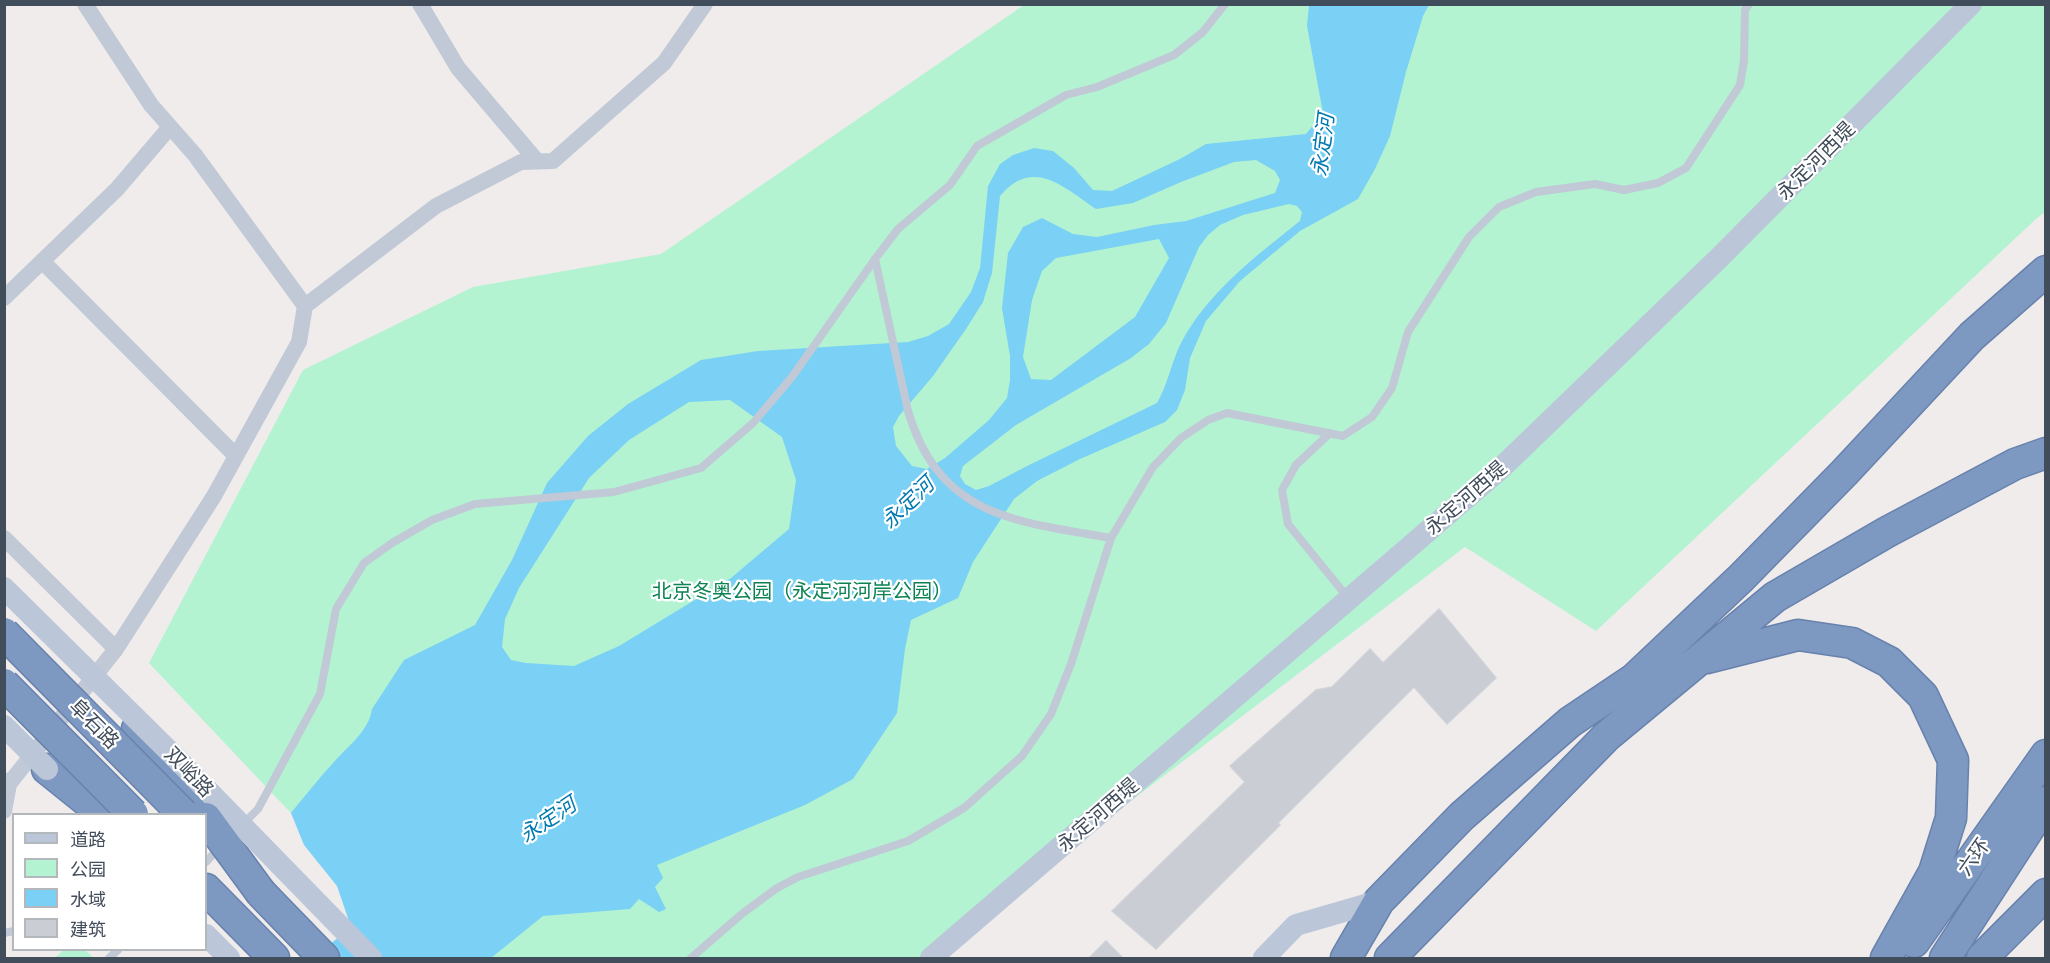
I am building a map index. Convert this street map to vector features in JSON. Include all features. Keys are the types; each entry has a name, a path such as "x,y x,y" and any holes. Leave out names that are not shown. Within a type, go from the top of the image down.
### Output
{"highway":[{"path":"1634,679 1741,578 1844,474 1972,336 2046,271"},
{"path":"1346,958 1379,900 1462,816 1570,722 1877,515 2005,449 2046,433"},
{"path":"1390,958 1607,736 1775,597 1887,532 2015,464 2046,453"},
{"name":"阜石路","path":"4,633 182,813"},
{"path":"1698,660 1798,635 1852,643 1889,662 1923,696 1953,760 1951,818 1934,872 1886,958"},
{"path":"99,682 202,813"},
{"name":"阜石路","path":"4,684 132,813"},
{"name":"六环","path":"1902,958 2046,755"},
{"path":"47,769 102,813"},
{"name":"六环","path":"1945,958 2046,802"},
{"path":"207,819 261,893"},
{"path":"217,838 261,893 324,958"},
{"path":"207,890 274,958"},
{"path":"1982,958 2046,894"}],"street":[{"path":"85,4 151,105 195,155 305,306"},
{"path":"420,4 458,68 537,161"},
{"path":"4,811 7,782 116,649 214,496 299,342 305,306 436,207 521,162 553,160 664,63 705,4"},
{"name":"永定河西堤","path":"931,958 1508,462 1719,258 1971,4"},
{"path":"4,298 117,189 170,127"},
{"path":"42,261 236,456"},
{"path":"4,538 116,649"},
{"name":"双峪路","path":"4,588 371,958"},
{"path":"4,726 88,813"},
{"path":"1264,958 1296,926 1379,900"},
{"path":"207,936 229,958"}],"lane":[{"path":"235,832 258,809 320,694 336,609 364,563 392,543 432,520 475,504 614,492 701,468 753,423 792,377 874,259 898,229 950,185 976,146 1066,95 1097,87 1174,55 1203,32 1225,4"},
{"path":"691,958 743,913 777,888 798,877 908,841 964,807 1022,756 1051,714 1071,664 1111,538 1153,467 1180,438 1208,420 1227,413 1343,436 1372,417 1392,388 1408,332 1469,237 1499,207 1536,192 1595,184 1624,190 1658,183 1686,168 1740,86 1744,61 1745,10 1749,4"},
{"path":"874,259 908,411 915,434 930,462 954,489 977,505 1007,518 1111,538"},
{"path":"1330,433 1296,465 1282,490 1288,524 1350,599"},
{"path":"207,860 217,838"}],"green space":[{"name":"北京冬奥公园（永定河河岸公园）","path":"1024,5 2045,5 2045,212 1596,631 1465,547 924,958 428,958 149,663 303,370 473,287 661,254"},
{"path":"63,951 86,951 94,958 54,958"}],"water":[{"name":"永定河","path":"1309,5 1429,5 1423,16 1406,72 1390,136 1358,199 1300,231 1240,281 1206,321 1190,358 1185,390 1177,410 1165,422 1080,459 1037,481 1014,499 973,562 958,598 911,620 897,713 853,779 805,805 657,865 663,878 655,887 666,909 659,912 639,899 630,909 543,916 491,958 313,958 351,927 337,886 304,845 291,813 357,738 367,724 372,709 404,660 475,625 512,560 547,483 588,436 628,404 701,360 758,351 908,342 928,336 949,324 971,292 980,268 988,186 1000,164 1013,155 1034,148 1053,151 1074,168 1093,190 1112,191 1206,144 1306,134 1323,113 1307,26","holes":["1256,160 1275,171 1280,180 1275,193 1186,221 1097,237 1073,234 1042,218 1023,227 1008,253 1002,308 1010,356 1007,398 989,420 945,458 927,469 912,466 896,446 893,427 899,416 933,376 983,302 992,273 1000,196 1012,184 1025,178 1037,177 1049,180 1073,192 1096,209 1133,203 1234,162","1289,204 1297,206 1302,212 1300,221 1234,276 1205,307 1181,343 1157,403 989,486 976,490 965,484 960,476 963,466 1016,425 1131,358 1149,344 1166,323 1199,247 1220,225 1243,215","1159,239 1169,258 1135,317 1051,380 1031,379 1023,357 1032,300 1042,271 1056,258","730,400 782,437 796,480 789,529 731,578 619,646 574,666 511,660 502,647 505,619 519,588 589,478 629,440 689,402"]}],"building":[{"path":"1439,609 1496,678 1447,724 1414,687 1156,949 1112,911 1245,782 1230,766 1316,690 1332,687 1370,649 1383,663"},
{"path":"1106,941 1123,958 1089,958"}]}
